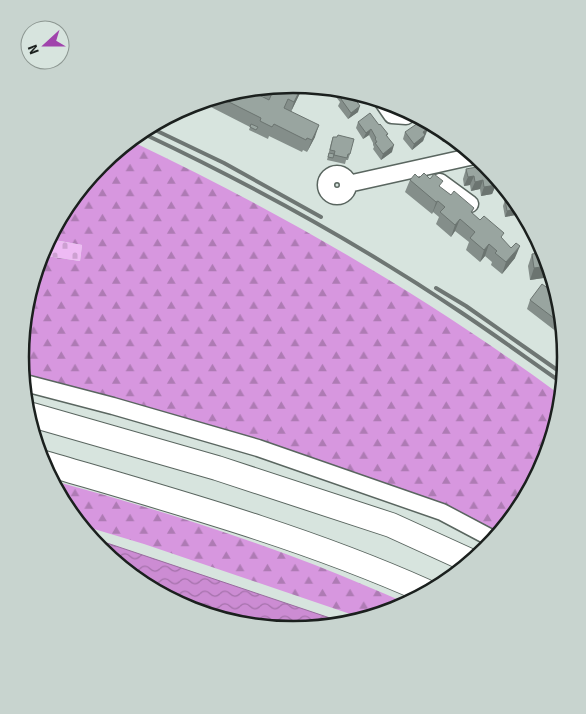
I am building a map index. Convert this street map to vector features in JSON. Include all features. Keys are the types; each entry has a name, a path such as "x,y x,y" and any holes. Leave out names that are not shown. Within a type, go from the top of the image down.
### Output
{"highway":[{"path":"36,416 217,468 391,525 465,558"},
{"path":"52,465 234,519 390,575 420,589"}],"street":[{"path":"348,184 467,158"},
{"path":"440,182 474,207"},
{"path":"30,383 258,448 442,512 487,536"}],"green space":[{"path":"137,144 189,169 298,227 405,290 509,358 555,391 543,442 530,474 513,504 492,531 30,381 29,340 31,323 38,289 49,256 80,261 82,245 56,240 83,196 106,170"},
{"path":"56,240 82,245 80,261 49,256"},
{"path":"61,483 153,509 251,541 398,599 351,614 144,544 92,528 73,504"}],"water":[{"path":"104,542 331,618 310,621 276,621 241,616 208,607 176,594 146,577"}],"building":[{"path":"272,93 298,93 294,102 288,99 284,108 319,125 312,140 307,138 306,140 274,124 272,127 260,121 261,118 228,101 259,95 269,100"},
{"path":"342,98 356,101 360,106 351,113 341,99"},
{"path":"370,113 388,134 386,135 394,145 383,154 375,143 377,142 376,138 371,129 366,133 358,122"},
{"path":"251,124 258,127 256,130 250,127"},
{"path":"417,124 427,129 423,132 425,135 414,144 405,132"},
{"path":"338,135 354,139 347,158 334,155 335,151 330,150 333,137"},
{"path":"329,153 334,154 333,158 328,157"},
{"path":"477,167 494,185 484,187 483,180 475,182 474,176 468,177 466,169"},
{"path":"424,173 430,179 434,174 443,181 439,186 451,195 454,191 474,208 471,212 480,220 484,216 504,233 501,237 511,248 516,243 520,246 506,262 495,253 497,251 489,244 484,250 470,238 475,232 460,219 455,225 440,212 445,207 438,201 436,202 410,180 415,174 419,178"},
{"path":"506,200 513,210 507,211"},
{"path":"532,254 536,254 541,267 534,268"},
{"path":"542,284 548,288 554,318 530,300"}],"railway":[{"path":"157,131 224,163 321,217"},
{"path":"148,136 226,174 346,240 462,313 556,379"},
{"path":"436,288 466,306 557,370"}]}
